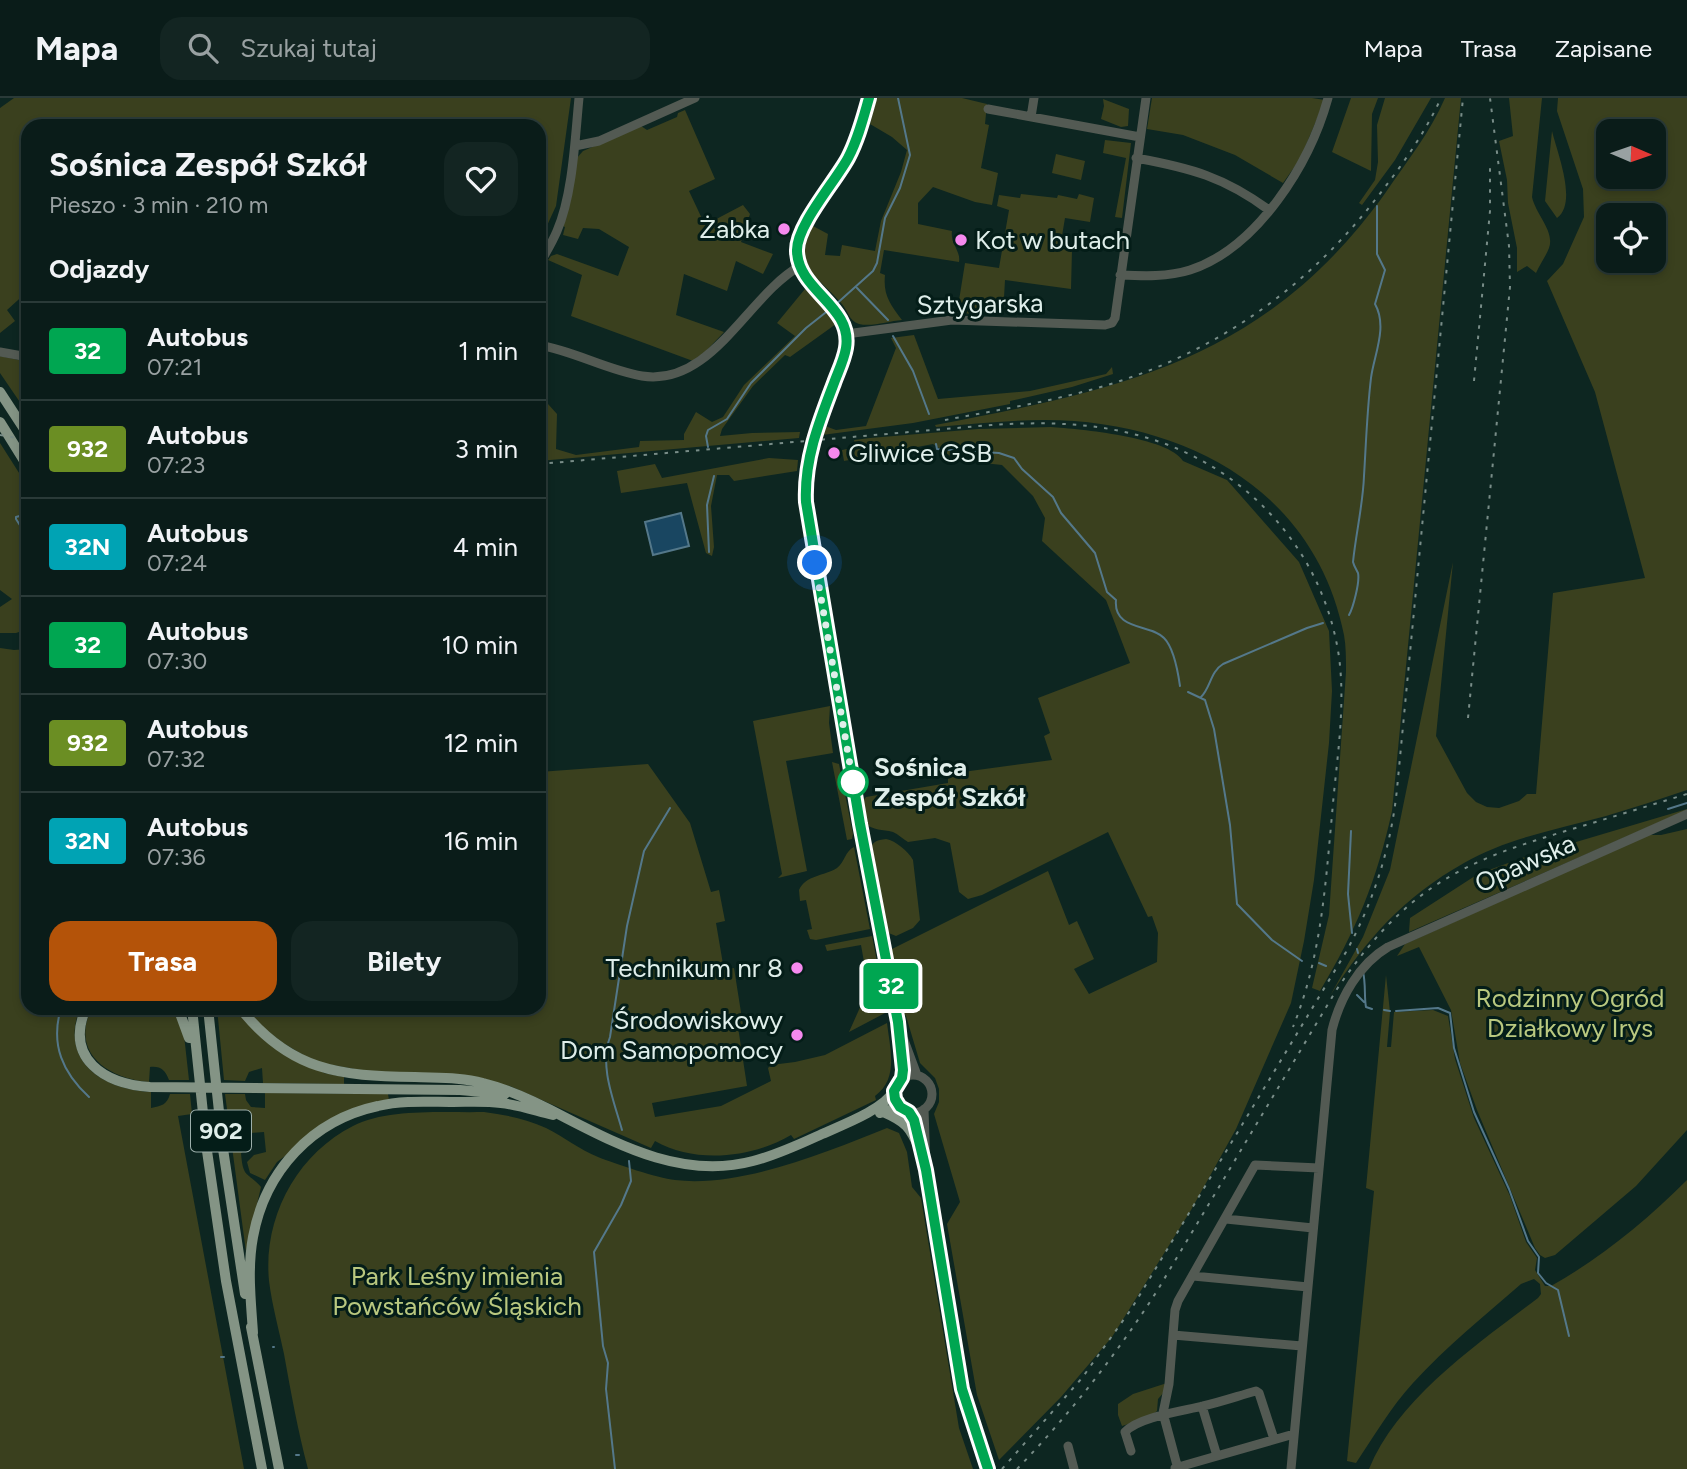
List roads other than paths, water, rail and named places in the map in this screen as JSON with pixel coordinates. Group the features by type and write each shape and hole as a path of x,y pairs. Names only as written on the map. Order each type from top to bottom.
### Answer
{"main road":[{"path":"0,393 21,424"},
{"path":"0,422 21,456"},
{"path":"84,1015 81,1038 85,1054 93,1066 115,1081 150,1087 460,1090 518,1096"},
{"path":"182,1015 187,1026 199,1076"},
{"name":"902","path":"193,1015 206,1151 226,1281 262,1469"},
{"name":"902","path":"209,1015 230,1202 279,1469"},
{"path":"246,1015 260,1031 285,1050 328,1070 366,1076 465,1079 495,1086 660,1159 687,1165 711,1167 766,1157 857,1118 888,1100 894,1091"},
{"path":"253,1333 251,1253 260,1208 274,1177 284,1164 327,1127 342,1118 378,1106 421,1101 500,1103 567,1118"},
{"path":"857,1118 904,1110"},
{"path":"883,1112 904,1122 920,1150"}],"street":[{"path":"546,252 561,219 575,146 579,98"},
{"path":"575,146 599,141 695,98"},
{"path":"869,98 849,157 798,239 800,266 810,283 838,313 846,334 842,360 813,440 807,465 806,502 860,824 898,1022 912,1068 927,1081 932,1092 930,1101 924,1108 926,1170 962,1389 988,1469"},
{"path":"1031,117 1034,98"},
{"path":"1146,98 1120,275 1175,273 1217,258 1237,244 1269,210 1310,147 1328,98"},
{"path":"988,109 1140,137"},
{"path":"1136,158 1188,167 1231,184 1269,210"},
{"path":"546,347 644,376 681,371 696,364 711,352 785,276 800,266"},
{"name":"Sztygarska","path":"846,334 952,320 1105,325 1114,321 1120,275"},
{"path":"0,352 21,356"},
{"name":"Opawska","path":"1319,1168 1334,1020 1349,988 1366,965 1380,952 1687,814"},
{"path":"898,1022 902,1078 894,1091 895,1099 914,1120 926,1170"},
{"path":"902,1078 917,1075"},
{"path":"904,1110 924,1108"},
{"path":"1291,1469 1319,1168 1255,1165 1176,1305 1169,1384 1163,1413 1176,1468 1294,1434"},
{"path":"1226,1219 1313,1228"},
{"path":"1193,1276 1308,1287"},
{"path":"1173,1335 1302,1346"},
{"path":"1131,1451 1125,1432 1128,1429 1163,1413 1202,1406 1256,1391 1267,1413 1274,1439"},
{"path":"1202,1406 1217,1456"},
{"path":"1068,1447 1074,1469"}],"water":[{"path":"681,513 689,546 653,555 645,522"}],"waterway":[{"path":"834,306 873,271 877,263 885,218 900,188 910,155 898,98"},
{"path":"1349,615 1358,582 1358,573 1353,562 1363,487 1371,378 1380,331 1379,313 1375,304 1385,270 1377,254 1377,206"},
{"path":"857,288 888,320"},
{"path":"708,447 708,430 727,419 751,383 806,328 830,309"},
{"path":"893,336 913,371 929,414"},
{"path":"936,444 937,449 999,453 1014,458 1022,469 1053,497 1061,513 1095,553 1107,592 1116,600 1121,617 1158,634 1167,642 1175,660 1180,686"},
{"path":"709,552 707,505 714,476"},
{"path":"21,516 16,517 21,527"},
{"path":"1201,697 1215,671 1223,664 1323,623"},
{"path":"1188,692 1205,700 1214,729 1230,825 1237,904 1272,940 1302,961"},
{"path":"1668,809 1687,803"},
{"path":"622,1130 609,1084 607,1048 627,926 644,851 670,808"},
{"path":"1351,831 1348,894 1352,933"},
{"path":"1357,949 1358,953"},
{"path":"1319,963 1326,966"},
{"path":"1363,972 1366,1007 1372,1009"},
{"path":"1357,995 1364,1002"},
{"path":"1396,1011 1438,1008 1450,1013 1454,1048 1474,1112 1509,1189 1528,1241 1539,1257 1538,1273 1546,1283 1558,1290 1569,1336"},
{"path":"1384,1010 1390,1011"},
{"path":"59,1015 57,1034 61,1057 72,1078 89,1097"},
{"path":"615,1469 606,1389 608,1363 603,1346 594,1252 621,1205 631,1181 629,1161"}],"railway":[{"path":"945,420 1054,399 1132,377 1173,360 1248,319 1316,265 1347,234 1402,163 1441,98"},
{"path":"1002,1469 1082,1378 1132,1308 1346,952 1380,873 1397,789 1463,98"},
{"path":"1468,718 1510,287 1509,246 1490,98"},
{"path":"1474,381 1490,211 1490,168"},
{"path":"546,463 991,425 1062,424 1115,430 1172,446 1208,464 1241,487 1270,514 1295,545 1315,579 1330,617 1341,677 1338,756 1324,896 1310,975 1293,1027"},
{"path":"0,435 21,439"},
{"path":"1017,1469 1074,1405 1141,1315 1337,989 1370,945 1394,919 1436,885 1484,859 1687,794"}],"place":[{"name":"Żabka","path":"784,229"},
{"name":"Kot w butach","path":"961,240"},
{"name":"Gliwice GSB","path":"834,453"},
{"name":"Sośnica Zespół Szkół","path":"853,782"},
{"name":"Technikum nr 8","path":"797,968"},
{"name":"Środowiskowy Dom Samopomocy","path":"797,1035"}],"park label":[{"name":"Rodzinny Ogród Działkowy Irys","path":"1570,1013"},
{"name":"Park Leśny imienia Powstańców Śląskich","path":"457,1291"}]}
